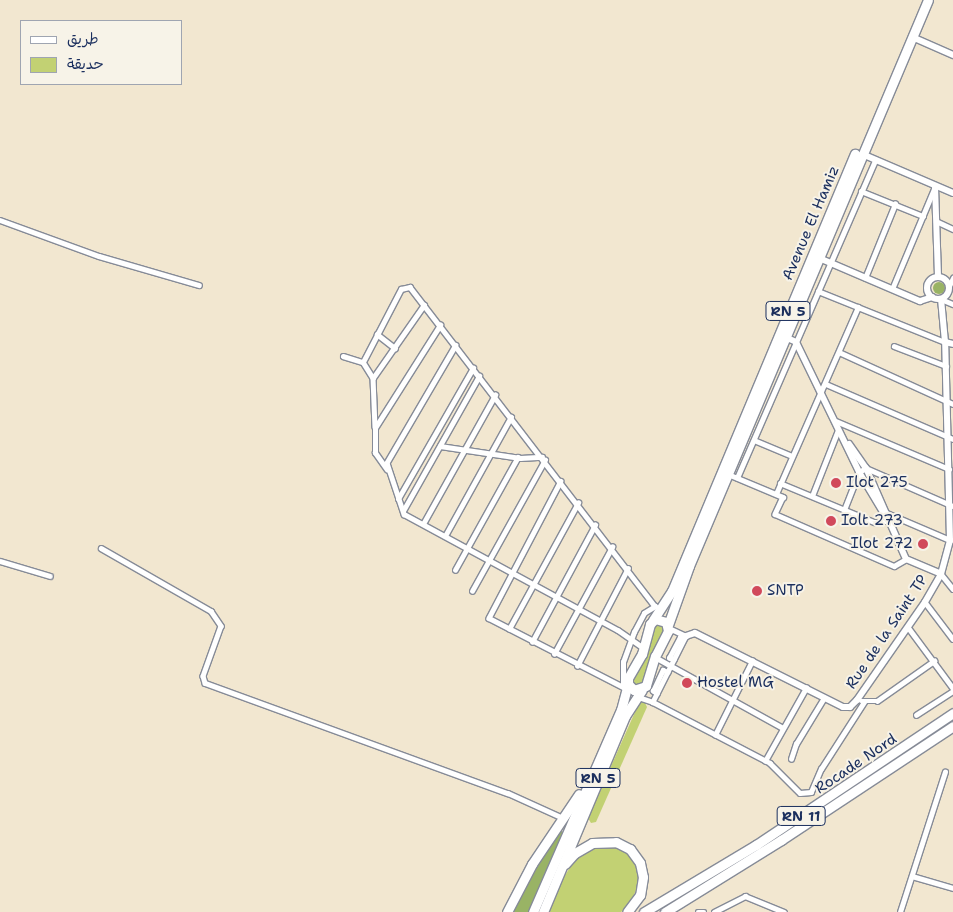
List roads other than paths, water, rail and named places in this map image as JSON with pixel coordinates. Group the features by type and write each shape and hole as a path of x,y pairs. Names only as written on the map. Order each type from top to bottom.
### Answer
{"highway":[{"name":"Avenue El Hamiz","path":"653,620 921,0"},
{"name":"RN 5","path":"668,626 671,610 928,0"},
{"path":"662,619 668,626 655,657 647,685 642,690 634,690 625,685 644,648 653,620 662,619"},
{"name":"RN 5","path":"543,912 630,698 625,685"},
{"name":"RN 5","path":"533,912 593,773 630,698 642,690"},
{"name":"Rocade Nord","path":"644,912 771,836 953,713"},
{"name":"Rocade Nord","path":"665,912 953,726"},
{"path":"507,912 532,864 593,773"},
{"path":"560,870 575,853 592,843 616,842 630,849 640,863 643,877 640,895 627,912"},
{"path":"670,912 677,905"}],"street":[{"path":"912,37 953,55"},
{"path":"862,154 953,193"},
{"path":"738,478 875,160"},
{"path":"892,289 935,186"},
{"path":"935,186 938,276 949,286"},
{"path":"861,191 923,216"},
{"path":"865,278 895,204"},
{"path":"0,220 100,256 199,285"},
{"path":"936,221 953,228"},
{"path":"818,258 920,301 932,297 953,304"},
{"path":"932,297 927,287 931,279 938,276"},
{"path":"941,299 948,294 953,278"},
{"path":"363,362 401,289 410,287 544,458 628,568 660,606 641,617 631,639 624,662 625,685 577,666 489,618 561,481"},
{"path":"818,291 953,344"},
{"name":"Rue de la Saint TP","path":"824,698 842,707 850,707 860,701 925,602 941,574 952,535 952,506 950,402 941,299"},
{"path":"373,378 424,305"},
{"path":"776,494 820,389 826,384 858,308"},
{"path":"375,428 440,325"},
{"path":"377,334 395,348"},
{"path":"785,337 796,342 839,428 887,513 889,522"},
{"path":"456,345 387,463 388,471 403,511 467,549 600,620 644,648"},
{"path":"894,346 948,368"},
{"path":"839,352 950,402"},
{"path":"342,356 363,362 373,378 375,453 388,471"},
{"path":"398,498 474,368"},
{"path":"403,511 479,376"},
{"path":"826,384 951,438"},
{"path":"423,524 494,395"},
{"path":"445,536 511,417"},
{"path":"836,421 950,471"},
{"path":"812,496 839,428"},
{"path":"754,440 792,456"},
{"path":"440,446 518,458 544,458"},
{"path":"455,570 518,458"},
{"path":"472,591 544,458"},
{"path":"863,470 952,506"},
{"path":"844,510 863,470"},
{"path":"863,470 906,559 941,574 953,589"},
{"path":"728,474 782,497 776,514 894,566 906,559"},
{"path":"780,483 874,522 889,522"},
{"path":"509,629 578,503"},
{"path":"887,513 952,535"},
{"path":"532,642 595,525"},
{"path":"554,654 612,547"},
{"path":"101,548 211,611 221,626 203,676 205,683 508,793 564,818"},
{"path":"0,562 50,576"},
{"path":"577,666 628,568"},
{"path":"925,602 953,639"},
{"path":"668,626 685,638"},
{"path":"908,627 953,690 916,715"},
{"path":"653,702 685,638 695,632 824,698 796,744 791,759"},
{"path":"655,657 783,728"},
{"path":"715,735 752,661"},
{"path":"630,698 653,702 765,761 800,793 808,794 860,701 877,701 934,661"},
{"path":"765,761 806,688"},
{"path":"900,912 945,772"},
{"path":"912,876 953,888"},
{"path":"714,912 745,896 782,912"},
{"path":"698,912 704,912"}],"place":[{"name":"Ilot 275","path":"836,483"},
{"name":"Iolt 273","path":"831,521"},
{"name":"Ilot 272","path":"923,544"},
{"name":"SNTP","path":"757,591"},
{"name":"Hostel MG","path":"687,683"}]}
